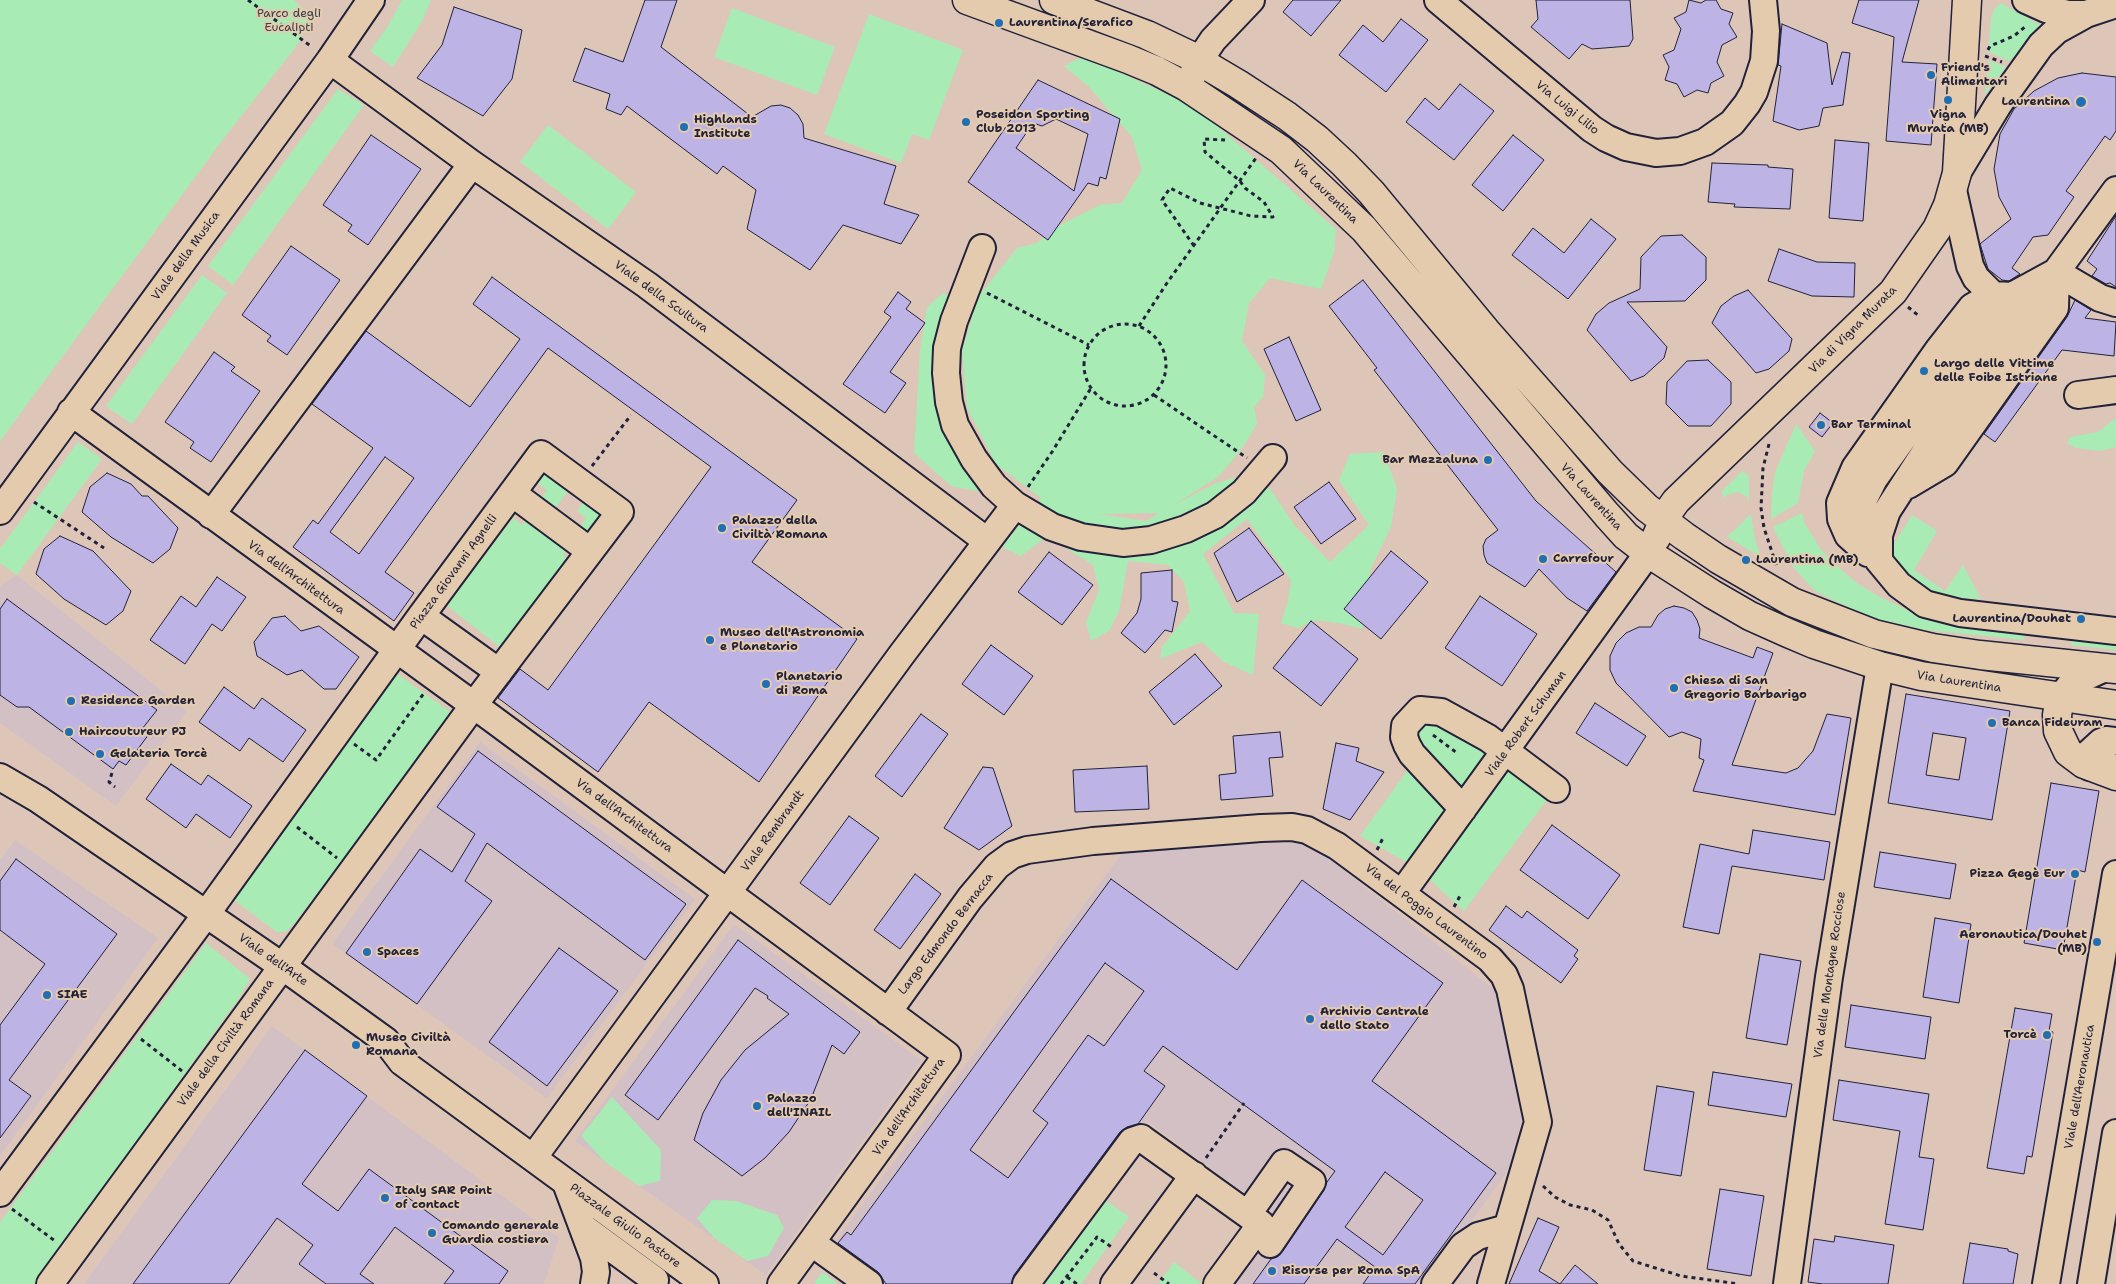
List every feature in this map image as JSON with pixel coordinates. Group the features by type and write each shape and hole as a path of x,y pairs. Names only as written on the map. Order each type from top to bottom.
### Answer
{"main road":[{"name":"Via Laurentina","path":"967,0 1128,59 1187,87 1268,141 1318,183 1364,229 1597,505 1626,536 1648,553 1712,594 1750,616 1814,644 1880,666 1920,676 2116,705"},
{"path":"1054,0 1147,35 1199,61 1292,120 1344,164 1382,205 1486,331 1604,465 1636,498 1663,521 1718,559 1785,598 1819,614 1874,634 1932,648 2110,669"},
{"name":"Via di Vigna Murata","path":"1648,553 1663,521 1676,501 1893,292 1923,252 1937,229 1955,181 1972,4"},
{"path":"2060,698 2057,715 2060,738 2068,752 2078,761 2103,766 2116,776"}],"street":[{"name":"Viale della Musica","path":"0,511 330,60 371,0"},
{"path":"1187,87 1199,61 1213,40 1251,0"},
{"name":"Via Luigi Lilio","path":"1438,0 1592,129 1619,144 1656,153 1680,151 1705,142 1732,123 1748,104 1758,83 1765,56 1766,30 1763,0"},
{"path":"2002,296 1976,278 1970,266 1964,246 1955,181 1998,105 2041,45 2057,30 2086,14 2116,4"},
{"path":"2027,11 2086,14"},
{"name":"Viale della Scultura","path":"330,60 472,164 647,285 987,541"},
{"path":"211,515 472,164"},
{"path":"1879,561 1881,527 1888,511 1942,426 2013,327 2112,199"},
{"path":"982,248 954,321 947,348 946,373 949,402 956,425 974,459 994,486 1015,505 1052,526 1081,537 1112,542 1142,542 1179,532 1215,515 1244,492 1268,464"},
{"path":"2056,272 1972,307 1938,349 1872,441 1847,484 1840,503 1844,528 1861,549 1879,561 1899,584 1924,604 1960,613 2116,631"},
{"path":"2056,272 2104,300 2116,304"},
{"path":"1905,486 1945,463 2056,308 2056,272"},
{"path":"2078,395 2116,390"},
{"name":"Via dell'Architettura","path":"71,412 947,1055 781,1284"},
{"name":"Piazza Giovanni Agnelli","path":"396,651 541,454 620,512 473,706"},
{"path":"512,493 590,551"},
{"name":"Viale Rembrandt","path":"534,1158 1015,505"},
{"name":"Viale Robert Schuman","path":"1402,894 1648,553"},
{"path":"421,616 499,672"},
{"path":"4,1199 123,1024 207,913 396,651"},
{"name":"Via delle Montagne Rocciose","path":"1787,1284 1829,977 1880,666"},
{"path":"2060,698 2072,683 2110,669"},
{"name":"Viale della Civiltà Romana","path":"50,1284 473,706"},
{"path":"1463,809 1412,754 1404,736 1405,726 1420,710 1441,712 1488,738 1556,788"},
{"path":"2103,766 2088,754 2106,740 2116,741"},
{"name":"Viale dell'Arte","path":"3,783 38,799 207,913 386,1041 402,1062 534,1158"},
{"name":"Via del Poggio Laurentino","path":"1093,841 1261,828 1298,827 1330,842 1490,959 1504,975 1510,989 1538,1122 1491,1284"},
{"name":"Largo Edmondo Bernacca","path":"888,1012 970,898 997,866 1012,856 1027,850 1093,841"},
{"name":"Viale dell'Aeronautica","path":"2046,1284 2115,885"},
{"path":"1026,1284 1132,1140 1146,1131 1199,1169 1260,1227"},
{"path":"2091,1284 2116,1133"},
{"name":"Piazzale Giulio Pastore","path":"534,1158 705,1284"},
{"path":"1217,1284 1260,1227 1312,1182 1284,1163 1260,1227"},
{"path":"1114,1284 1199,1169"},
{"name":"Piazzale Giulio Pastore","path":"566,1183 595,1262 594,1284"},
{"name":"Piazzale Giulio Pastore","path":"584,1228 650,1282 684,1269"},
{"path":"1435,1284 1464,1246 1478,1236 1507,1228"},
{"path":"812,1243 869,1284"}],"path":[{"path":"248,0 300,39"},
{"path":"2010,65 1985,56 1990,46 2014,36 2027,11"},
{"path":"1194,246 1162,200 1170,188 1200,203 1251,216 1273,217 1264,202 1204,152 1204,139 1233,140"},
{"path":"1140,326 1268,141"},
{"path":"968,284 1089,345"},
{"path":"1908,307 1919,316"},
{"path":"1128,323 1140,326 1152,333 1161,343 1166,356 1166,370 1162,384 1154,395 1144,402 1133,406 1109,403 1099,397 1091,388 1086,378 1084,367 1085,355 1089,345 1096,335 1116,324 1128,323"},
{"path":"1015,505 1052,452 1091,388"},
{"path":"1154,395 1268,464"},
{"path":"579,482 632,415"},
{"path":"1774,437 1768,444 1764,462 1761,508 1764,528 1778,570"},
{"path":"16,490 104,548"},
{"path":"337,732 376,760 435,678"},
{"path":"1428,730 1456,752"},
{"path":"112,773 109,782 115,787"},
{"path":"279,813 353,871"},
{"path":"123,1024 198,1083"},
{"path":"1199,1169 1244,1103"},
{"path":"1521,1179 1540,1184 1555,1197 1570,1206 1592,1210 1608,1220 1618,1244 1633,1260 1681,1276 1738,1284"},
{"path":"4,1199 73,1254"},
{"path":"1061,1284 1097,1237 1113,1248"},
{"path":"1154,1273 1169,1284"},
{"path":"1067,1277 1077,1284"}],"shaded area":[{"path":"17,575 187,711 116,806 0,723 0,586"},
{"path":"480,742 695,899 547,1098 332,944"},
{"path":"15,840 158,938 0,1156 0,860"},
{"path":"1308,842 1507,1000 1527,1103 1507,1172 1426,1284 1224,1284 1274,1215 1148,1122 1031,1284 884,1284 831,1247 1125,849"},
{"path":"734,924 921,1060 766,1275 575,1141"},
{"path":"272,1026 559,1238 544,1284 84,1284"}],"green space":[{"name":"Parco degli Eucalipti","path":"0,0 294,0 313,18 295,48 227,134 0,441"},
{"path":"402,0 431,0 422,21 393,67 370,51 388,26"},
{"path":"2001,3 2040,25 2010,61 1988,52 1991,18 1995,8"},
{"path":"732,8 835,47 817,95 714,57"},
{"path":"869,14 963,50 929,140 912,134 901,163 824,134"},
{"path":"1083,56 1194,106 1336,229 1334,252 1321,289 1270,278 1249,303 1242,341 1265,375 1263,397 1254,407 1257,424 1241,450 1218,477 1172,506 1216,483 1246,475 1271,490 1295,526 1330,562 1369,525 1339,480 1350,454 1384,452 1397,489 1391,527 1371,568 1362,629 1316,620 1298,628 1281,623 1288,600 1291,580 1247,519 1203,554 1234,613 1259,614 1253,675 1224,662 1202,642 1160,659 1162,647 1190,611 1184,582 1168,565 1128,561 1119,611 1109,631 1091,641 1086,622 1099,590 1093,565 1047,536 1021,556 1002,547 1041,498 996,464 967,408 962,351 978,297 1017,248 1037,243 1060,225 1100,205 1122,203 1142,170 1132,137 1089,87 1064,66","holes":["1159,513 1146,521 1099,514"]},
{"path":"1988,60 2006,67 1985,95"},
{"path":"338,89 364,105 233,285 208,266"},
{"path":"548,125 636,192 608,229 520,162"},
{"path":"202,275 227,293 132,424 106,406"},
{"path":"943,293 964,303 948,353 988,493 951,486 914,453 920,350 927,307"},
{"path":"2116,418 2116,447 2100,451 2076,448 2067,443 2070,437 2098,432"},
{"path":"1796,424 1815,451 1804,471 1798,503 1771,519 1775,472"},
{"path":"78,442 102,459 17,575 0,563 0,549"},
{"path":"547,470 570,488 554,510 540,499 547,490 537,483"},
{"path":"1742,471 1749,476 1749,502 1747,497 1738,492 1727,495 1723,499 1722,491"},
{"path":"586,499 607,515 591,537 579,528 586,518 577,511"},
{"path":"1802,513 1805,524 1821,550 1858,584 1882,598 1914,613 1935,620 2024,630 2024,640 1926,630 1880,620 1862,614 1815,591 1793,567 1773,527"},
{"path":"1751,514 1755,540 1761,557 1727,537"},
{"path":"529,515 570,546 563,555 572,563 505,651 446,605 513,518 522,525"},
{"path":"1912,515 1937,531 1914,570 1945,591 1963,565 1981,599 1959,598 1942,594 1909,581 1893,559 1891,549"},
{"path":"2072,634 2116,640 2116,650 2071,645"},
{"path":"396,673 455,715 292,926 285,932 277,932 234,900"},
{"path":"1429,717 1490,754 1464,790 1457,788 1416,738 1415,726"},
{"path":"1410,767 1443,806 1444,816 1410,864 1360,836"},
{"path":"1511,768 1548,798 1464,911 1428,878"},
{"path":"206,943 250,979 239,998 34,1284 0,1284 0,1222"},
{"path":"612,1097 661,1150 660,1181 639,1186 605,1162 581,1136"},
{"path":"1100,1196 1129,1217 1081,1284 1036,1284"},
{"path":"712,1200 736,1201 777,1215 784,1228 768,1256 747,1261 714,1238 697,1218"},
{"path":"1174,1262 1202,1284 1158,1284"},
{"path":"822,1272 838,1284 814,1284"}],"building":[{"path":"645,0 677,0 661,47 752,117 771,106 781,105 790,108 798,115 803,124 804,138 896,166 884,204 919,215 901,244 843,225 810,270 747,229 756,190 723,166 717,174 627,106 621,115 606,109 610,94 573,81 585,48 623,62"},
{"path":"1293,0 1341,0 1311,36 1283,12"},
{"path":"1536,0 1630,0 1633,39 1629,46 1592,49 1582,44 1569,59 1531,27 1538,19"},
{"path":"1689,0 1701,3 1706,0 1716,0 1721,9 1733,13 1729,24 1737,37 1722,45 1717,62 1724,76 1711,83 1708,93 1697,90 1684,97 1677,84 1665,80 1669,67 1663,55 1674,50 1681,29 1674,18 1686,12"},
{"path":"1859,0 1919,0 1902,62 1937,64 1931,145 1886,141 1894,37 1852,23"},
{"path":"454,7 522,30 512,79 483,116 417,78 442,45"},
{"path":"1401,19 1428,40 1386,92 1339,55 1363,25 1383,42"},
{"path":"1782,24 1827,43 1832,85 1842,52 1850,53 1843,105 1823,108 1819,126 1799,130 1773,121 1781,66 1778,65"},
{"name":"Laurentina","path":"2082,73 2116,77 2116,131 2110,140 2105,136 2066,191 2074,197 2048,235 2033,237 2012,268 2020,274 2009,281 2002,280 1988,269 1980,244 2011,219 1999,197 1994,169 2000,134 2014,109 2034,91 2058,78"},
{"path":"1038,80 1120,119 1106,179 1100,177 1098,186 1088,183 1048,240 968,182","holes":["1056,119 1088,134 1074,191 1016,148 1033,123 1042,126"]},
{"path":"1460,84 1494,111 1454,160 1406,122 1425,98 1439,110"},
{"path":"371,135 421,169 368,245 348,231 352,225 323,205"},
{"path":"1513,135 1544,160 1503,211 1472,185"},
{"path":"1835,140 1869,143 1863,221 1829,218"},
{"path":"1712,163 1768,165 1768,167 1793,169 1790,209 1734,207 1735,204 1708,202"},
{"path":"2116,216 2116,287 2092,276 2097,269 2087,261"},
{"path":"1591,219 1616,239 1568,299 1512,255 1533,228 1564,253"},
{"path":"1682,235 1706,257 1706,280 1685,301 1627,302 1667,347 1664,358 1644,376 1631,381 1587,330 1596,314 1609,303 1640,289 1641,257 1661,236"},
{"path":"291,246 340,280 287,355 267,341 271,336 242,315"},
{"path":"1779,249 1817,262 1855,263 1854,297 1812,296 1768,281"},
{"name":"Palazzo della Civiltà Romana","path":"492,277 797,500 752,562 857,639 759,782 649,702 598,772 498,698 520,669 548,690 711,467 548,348 385,572 414,593 394,621 293,547 313,520 318,524 373,448 312,404 366,331 470,407 520,339 473,304","holes":["385,457 414,478 359,554 330,532"]},
{"path":"1363,280 1536,501 1616,572 1587,611 1567,598 1539,569 1525,587 1487,563 1483,546 1486,539 1498,530 1374,370 1377,368 1329,306"},
{"path":"1748,290 1792,339 1789,351 1769,369 1756,373 1712,323 1721,306 1734,296"},
{"path":"898,292 911,302 906,309 925,323 890,372 906,383 885,413 843,384 891,317 884,312"},
{"path":"2075,300 2091,310 2085,318 2116,322 2114,356 2062,350 1995,442 1984,434 2067,317"},
{"path":"1289,337 1321,410 1296,421 1264,349"},
{"path":"214,352 235,367 231,371 260,391 211,462 190,448 194,442 165,422"},
{"path":"1708,360 1731,382 1731,404 1711,426 1688,426 1666,404 1667,382 1687,361"},
{"name":"Bar Terminal","path":"1820,413 1833,423 1822,437 1809,427"},
{"path":"107,473 131,484 142,496 148,496 178,528 170,549 153,563 111,537 82,512 90,487"},
{"path":"1329,482 1356,519 1321,544 1294,507"},
{"path":"1249,528 1284,574 1237,602 1214,553"},
{"path":"60,536 93,551 131,591 123,611 106,625 64,599 36,574 44,549"},
{"path":"1391,551 1428,582 1381,639 1344,609"},
{"path":"1049,552 1093,585 1062,625 1018,592"},
{"path":"1172,570 1172,601 1178,602 1172,632 1165,630 1145,653 1121,633 1137,613 1141,599 1141,573"},
{"path":"217,577 246,597 222,631 212,624 185,664 150,640 181,596 196,607"},
{"path":"1480,596 1537,634 1502,686 1445,648"},
{"path":"7,599 157,710 142,729 149,734 126,765 119,761 113,769 29,707 17,707 0,695 0,609"},
{"path":"1674,606 1692,612 1700,629 1699,638 1753,658 1757,647 1773,653 1732,765 1786,773 1798,768 1813,751 1827,714 1851,718 1835,815 1693,791 1704,760 1699,758 1701,739 1682,732 1669,737 1616,683 1610,670 1610,656 1616,643 1626,633 1639,627 1651,627 1658,615 1665,609"},
{"path":"285,616 301,631 319,626 359,657 336,689 324,689 302,670 287,675 257,656 254,642 272,618"},
{"path":"1311,621 1358,659 1321,706 1273,668"},
{"path":"991,645 1033,676 1004,715 962,684"},
{"path":"1195,654 1222,686 1174,725 1149,692"},
{"path":"224,687 254,709 262,698 306,730 283,762 249,738 240,751 199,722"},
{"path":"1906,694 2010,711 1992,820 1888,803","holes":["1933,733 1966,738 1959,780 1926,775"]},
{"path":"1595,703 1646,736 1627,766 1576,733"},
{"path":"921,714 948,734 902,797 875,776"},
{"path":"1280,732 1283,757 1269,758 1273,796 1221,800 1219,775 1236,773 1233,736"},
{"path":"1336,743 1359,748 1356,761 1384,772 1350,820 1323,809"},
{"path":"478,751 686,904 645,960 487,843 465,881 492,901 417,1004 346,953 420,849 452,872 475,834 437,807"},
{"path":"171,764 201,785 208,775 252,806 230,838 196,814 186,828 146,799"},
{"path":"1147,766 1149,809 1075,812 1073,770"},
{"path":"983,767 993,768 1012,826 979,850 944,828"},
{"path":"2051,783 2099,791 2085,872 2077,870 2063,950 2024,943"},
{"path":"849,816 879,838 830,905 800,883"},
{"path":"1552,825 1620,875 1588,919 1520,870"},
{"path":"1753,830 1830,842 1824,880 1732,866 1719,934 1683,927 1700,844 1749,854"},
{"path":"1880,852 1956,864 1950,899 1874,887"},
{"name":"SIAE","path":"16,859 117,934 9,1080 31,1096 0,1138 0,1025 45,964 0,930 0,881"},
{"path":"915,874 941,894 900,949 874,930"},
{"path":"1111,879 1237,970 1302,880 1443,983 1372,1081 1496,1173 1415,1284 1363,1284 1375,1267 1337,1239 1304,1284 1253,1284 1271,1259 1277,1257 1282,1252 1335,1171 1163,1046 1144,1071 1165,1086 1138,1124 1127,1127 1120,1132 1014,1275 1011,1284 886,1284 878,1272 838,1243 847,1232 851,1235","holes":["1105,963 1144,991 1104,1046 1088,1035 1033,1111 1048,1123 1008,1178 970,1150","1385,1172 1423,1200 1383,1255 1345,1227"]},
{"path":"1506,906 1522,918 1527,911 1578,950 1574,956 1578,959 1561,983 1489,930"},
{"path":"1935,918 1971,924 1959,1003 1923,997"},
{"path":"738,940 860,1032 844,1054 832,1045 811,1099 789,1132 765,1158 742,1176 694,1140 703,1113 721,1080 745,1050 789,1014 767,998 768,996 755,988 658,1120 625,1095"},
{"path":"559,948 618,991 547,1086 489,1042"},
{"path":"1760,954 1801,961 1787,1045 1746,1038"},
{"path":"1851,1005 1931,1017 1925,1059 1845,1047"},
{"path":"2015,1008 2052,1014 2049,1031 2053,1032 2032,1157 2027,1156 2024,1174 1987,1168"},
{"path":"305,1050 367,1096 302,1184 338,1211 369,1169 508,1271 499,1284 444,1284 454,1271 395,1227 360,1274 374,1284 326,1284 299,1264 313,1245 277,1218 229,1284 133,1284"},
{"path":"1713,1072 1792,1084 1786,1117 1708,1105"},
{"path":"1839,1080 1929,1094 1919,1157 1934,1159 1923,1230 1885,1224 1900,1131 1833,1120"},
{"path":"1657,1086 1694,1092 1681,1176 1644,1170"},
{"path":"1720,1189 1764,1196 1751,1276 1707,1269"},
{"path":"1538,1218 1559,1227 1539,1271 1560,1284 1509,1284"},
{"path":"1835,1236 1894,1245 1888,1284 1823,1284 1808,1282 1814,1239 1834,1242"},
{"path":"1970,1243 2008,1249 2008,1251 2018,1254 2013,1284 1963,1284"},
{"path":"1575,1265 1598,1284 1560,1284"}],"place":[{"name":"Laurentina/Serafico","path":"999,23"},
{"name":"Friend's Alimentari","path":"1931,75"},
{"name":"Vigna Murata (MB)","path":"1948,100"},
{"name":"Laurentina","path":"2081,102"},
{"name":"Poseidon Sporting Club 2013","path":"966,122"},
{"name":"Highlands Institute","path":"684,127"},
{"name":"Largo delle Vittime delle Foibe Istriane","path":"1924,371"},
{"name":"Bar Terminal","path":"1821,425"},
{"name":"Bar Mezzaluna","path":"1488,460"},
{"name":"Palazzo della Civiltà Romana","path":"722,528"},
{"name":"Carrefour","path":"1543,559"},
{"name":"Laurentina (MB)","path":"1746,560"},
{"name":"Laurentina/Douhet","path":"2081,619"},
{"name":"Museo dell'Astronomia e Planetario","path":"710,640"},
{"name":"Planetario di Roma","path":"766,684"},
{"name":"Chiesa di San Gregorio Barbarigo","path":"1674,688"},
{"name":"Residence Garden","path":"71,701"},
{"name":"Banca Fideuram","path":"1992,723"},
{"name":"Haircoutureur PJ","path":"69,732"},
{"name":"Gelateria Torcè","path":"100,754"},
{"name":"Pizza Gegè Eur","path":"2075,874"},
{"name":"Aeronautica/Douhet (MB)","path":"2097,942"},
{"name":"Spaces","path":"367,952"},
{"name":"SIAE","path":"47,995"},
{"name":"Archivio Centrale dello Stato","path":"1310,1019"},
{"name":"Torcè","path":"2047,1035"},
{"name":"Museo Civiltà Romana","path":"356,1045"},
{"name":"Palazzo dell'INAIL","path":"757,1106"},
{"name":"Italy SAR Point of contact","path":"385,1198"},
{"name":"Comando generale Guardia costiera","path":"432,1233"},
{"name":"Risorse per Roma SpA","path":"1272,1271"}]}
